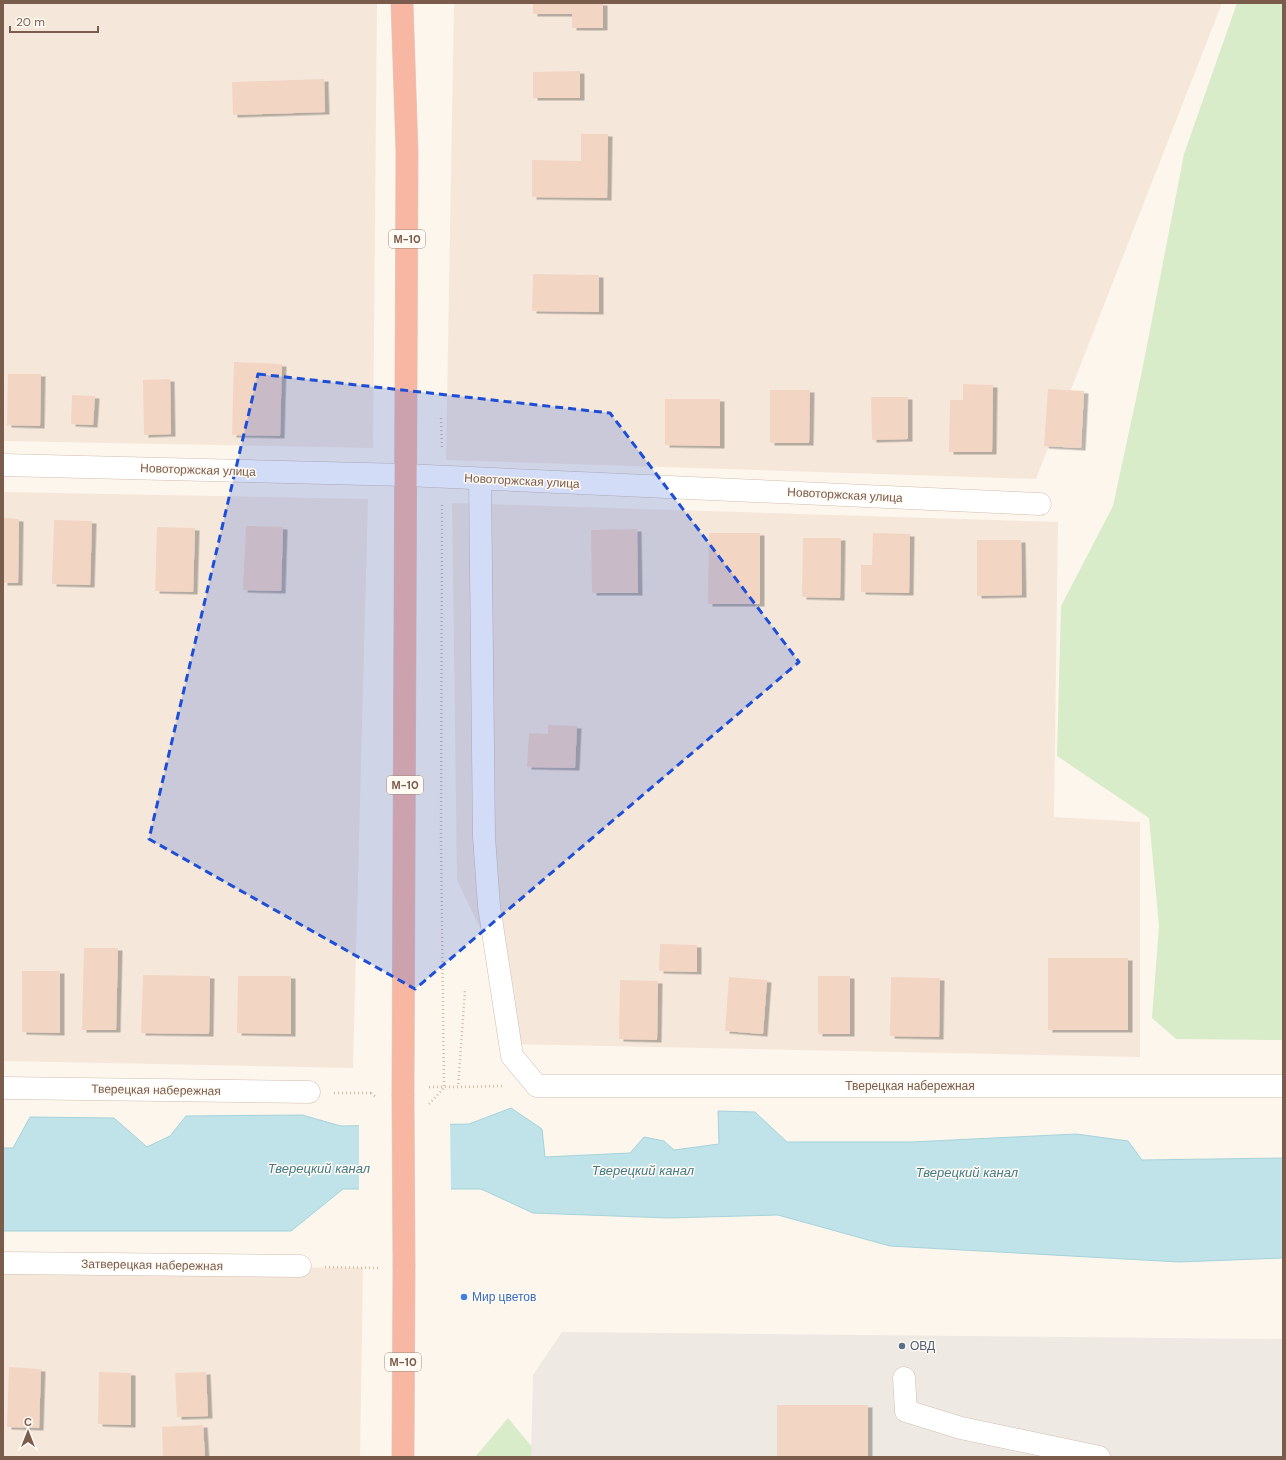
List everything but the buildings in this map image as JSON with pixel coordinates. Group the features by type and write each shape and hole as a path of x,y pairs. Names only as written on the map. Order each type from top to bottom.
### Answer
{"highway":[{"name":"М-10","path":"402,3 407,152 403,1094 395,1268 403,1457"}],"street":[{"name":"Новоторжская улица","path":"3,465 406,476 1040,504"},
{"path":"480,479 484,837 489,906 512,1056 537,1086"},
{"name":"Тверецкая набережная","path":"537,1086 1283,1086"},
{"name":"Тверецкая набережная","path":"3,1088 309,1092"},
{"name":"Затверецкая набережная","path":"3,1263 300,1266"},
{"path":"904,1378 906,1412 961,1428 1099,1457"}],"path":[{"path":"442,527 441,841 444,1088"},
{"path":"458,1087 465,991"},
{"path":"458,1087 444,1088 427,1088 458,1087 537,1086"},
{"path":"309,1092 371,1093"},
{"path":"300,1266 395,1268"}],"highlighted area":[{"path":"258,374 610,413 799,662 415,989 149,839"}],"shaded area":[{"path":"3,3 377,3 373,448 3,441"},
{"path":"454,3 1222,3 1036,479 446,460"},
{"path":"3,492 368,499 353,1068 3,1061"},
{"path":"452,503 1058,522 1054,817 1140,822 1140,1057 504,1044 491,951 457,880"},
{"path":"3,1264 363,1268 360,1457 3,1457"},
{"path":"562,1332 1283,1339 1283,1457 531,1457 533,1375"}],"green space":[{"path":"1237,3 1283,3 1283,1040 1176,1039 1152,1018 1159,926 1149,818 1057,756 1061,606 1113,506 1142,371 1184,154"},
{"path":"508,1418 532,1447 531,1457 475,1457"}],"water":[{"name":"Тверецкий канал","path":"511,1108 542,1129 545,1157 630,1153 644,1137 664,1141 674,1150 719,1144 718,1111 755,1112 787,1142 911,1142 1076,1134 1128,1141 1142,1160 1283,1158 1283,1258 1179,1262 890,1246 778,1215 668,1218 533,1213 481,1189 343,1189 291,1231 3,1231 3,1148 13,1148 30,1117 114,1118 147,1147 170,1136 186,1116 302,1115 341,1126 469,1124"}],"pier":[{"path":"450,1123 451,1191 359,1191 359,1124"}],"place":[{"name":"Мир цветов","path":"464,1297"},
{"name":"ОВД","path":"902,1346"}]}
